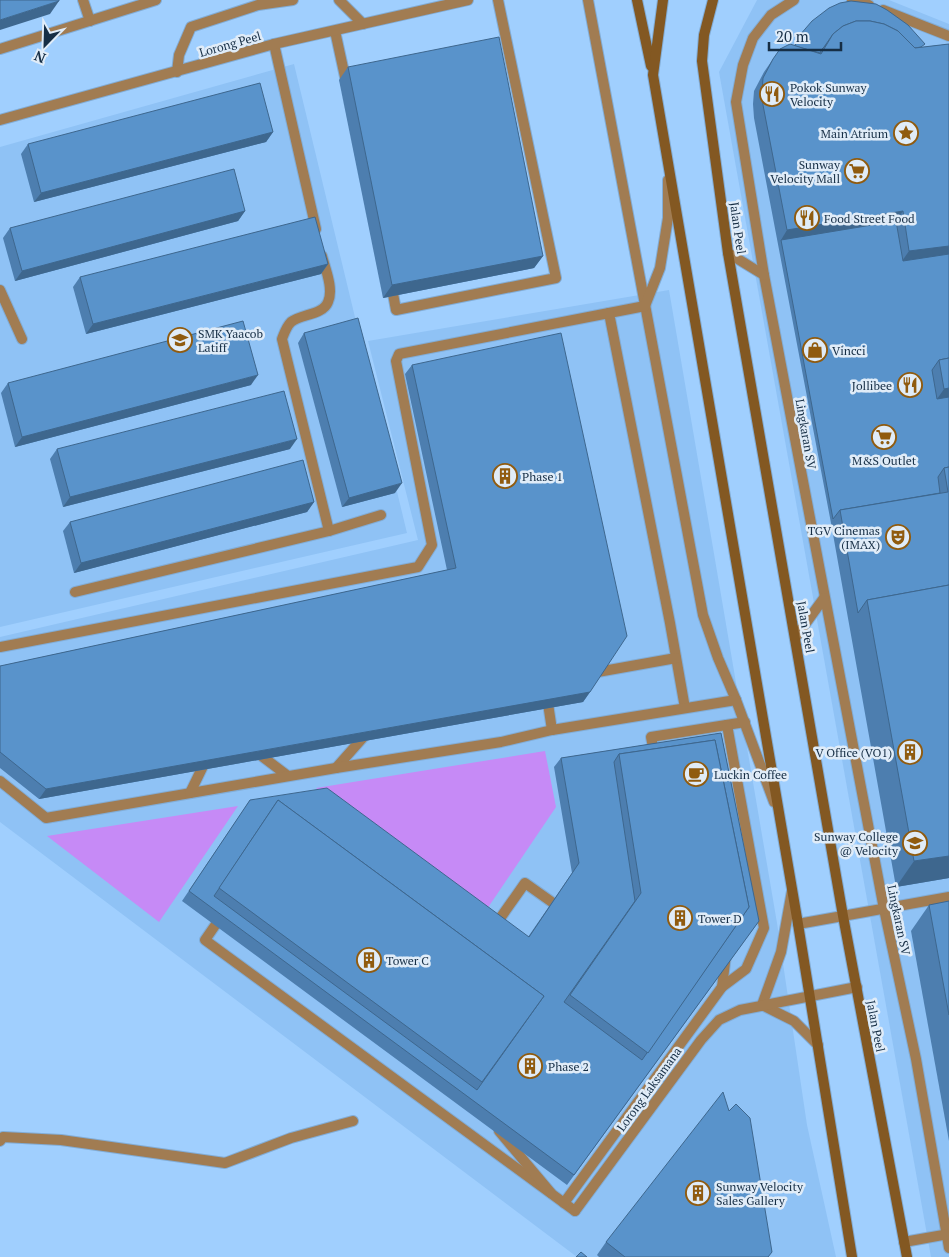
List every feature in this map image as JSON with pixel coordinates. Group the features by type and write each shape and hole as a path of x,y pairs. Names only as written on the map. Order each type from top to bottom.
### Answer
{"street":[{"path":"83,0 90,21"},
{"path":"0,49 156,0"},
{"path":"177,72 179,55 191,28 258,5 293,0"},
{"path":"339,0 363,24"},
{"name":"Lorong Peel","path":"0,120 274,44 363,24 431,4 468,0"},
{"path":"388,271 396,310 556,278 498,0"},
{"path":"588,0 703,615 780,818"},
{"path":"637,0 653,75 792,888 852,1257"},
{"path":"653,75 663,0"},
{"name":"Jalan Peel","path":"713,0 704,35 702,61 728,253 843,916 907,1257"},
{"name":"Lingkaran SV","path":"794,0 771,15 753,38 743,65 736,102 764,275 824,598 884,909 916,1058 949,1248"},
{"path":"852,0 949,36"},
{"path":"335,31 350,98"},
{"path":"274,44 330,288 328,302 323,308 292,322 286,329 282,340 329,530"},
{"path":"645,306 660,268 668,218 667,160"},
{"path":"728,253 764,275"},
{"path":"0,290 22,339"},
{"path":"0,647 418,567 432,545 396,361 399,354 645,306"},
{"path":"609,313 685,708"},
{"path":"75,592 329,530 381,515"},
{"path":"795,638 824,598"},
{"path":"582,675 676,658"},
{"path":"546,691 552,730"},
{"path":"0,780 46,818 288,776 501,742 552,730 736,700"},
{"path":"654,752 651,738 745,722"},
{"path":"227,909 204,940 564,1203 722,987 746,969 764,928 757,911 727,725"},
{"path":"336,768 371,728"},
{"path":"249,747 288,776"},
{"path":"190,793 208,756 216,754"},
{"path":"488,937 525,883 572,916"},
{"path":"792,888 781,952 762,1005 794,1021 818,1045"},
{"path":"798,924 949,898"},
{"path":"722,987 726,955 732,947"},
{"name":"Lorong Laksamana","path":"564,1203 575,1211 701,1040 719,1020 740,1010 856,988"},
{"path":"491,1120 551,1194"},
{"path":"0,1141 3,1137 61,1140 225,1163 291,1138 354,1121"},
{"path":"904,1242 948,1234"}],"shaded area":[{"path":"757,0 889,0 949,24 949,1257 931,1257 719,72"},
{"name":"SMK Yaacob Latiff","path":"294,64 407,533 0,627 0,147"},
{"path":"669,290 777,923 807,1125 836,1257 577,1257 0,822 0,637 418,540 368,341"},
{"path":"545,751 556,807 485,912 316,788"},
{"path":"238,806 159,922 47,836"}],"building":[{"path":"0,0 59,0 59,1 0,20"},
{"path":"851,1 876,4 887,10 908,25 925,44 915,48 898,31 884,24 856,21 843,26 833,34 820,53 795,46 799,36 812,21 829,8"},
{"name":"Sunway Velocity Mall","path":"856,21 884,24 898,31 915,48 949,44 949,246 909,251 903,211 787,230 763,105 763,78 780,49 790,44 821,54 833,34 843,26"},
{"path":"499,37 543,256 392,285 348,67"},
{"path":"260,83 273,132 41,193 28,144"},
{"path":"234,169 245,211 22,271 10,228"},
{"path":"315,217 328,264 93,324 80,277"},
{"path":"896,221 903,261 949,254 949,358 939,360 932,370 937,399 949,397 949,467 944,468 938,477 940,493 840,510 833,519 781,240"},
{"path":"358,318 402,483 349,498 304,333"},
{"path":"243,321 258,375 22,437 8,383"},
{"name":"Phase 1","path":"561,333 627,636 590,692 46,789 0,752 0,666 456,568 412,365"},
{"path":"949,358 949,388 944,389 939,360"},
{"path":"284,391 297,439 70,497 57,449"},
{"path":"303,460 314,502 81,563 70,522"},
{"path":"949,467 949,585 867,600 858,613 840,510 948,492 944,468"},
{"name":"V Office (VO1)","path":"949,585 949,856 914,861 867,600"},
{"path":"721,733 759,921 574,1175 189,891 250,800 327,788 529,937 579,863 561,758","holes":["715,740 749,907 642,1060 564,1002 635,901 614,762 619,754","278,800 544,996 477,1090 214,896"]},
{"name":"Tower D","path":"715,740 749,907 648,1053 570,995 641,893 619,754"},
{"name":"Tower C","path":"278,800 544,996 482,1082 219,888"},
{"path":"949,901 949,1015 929,905"},
{"name":"Sunway Velocity Sales Gallery","path":"723,1092 729,1111 736,1104 750,1118 772,1252 768,1257 625,1257 606,1242"},
{"path":"581,1252 587,1257 576,1257"}],"place":[{"name":"Pokok Sunway Velocity","path":"772,94"},
{"name":"Main Atrium","path":"906,133"},
{"name":"Sunway Velocity Mall","path":"857,171"},
{"name":"Food Street Food","path":"807,218"},
{"name":"SMK Yaacob Latiff","path":"180,340"},
{"name":"Vincci","path":"815,350"},
{"name":"Jollibee","path":"910,385"},
{"name":"M&S Outlet","path":"884,437"},
{"name":"Phase 1","path":"505,476"},
{"name":"TGV Cinemas (IMAX)","path":"898,537"},
{"name":"V Office (VO1)","path":"910,752"},
{"name":"Luckin Coffee","path":"696,774"},
{"name":"Sunway College @ Velocity","path":"915,843"},
{"name":"Tower D","path":"680,918"},
{"name":"Tower C","path":"369,960"},
{"name":"Phase 2","path":"530,1066"},
{"name":"Sunway Velocity Sales Gallery","path":"698,1193"}]}
